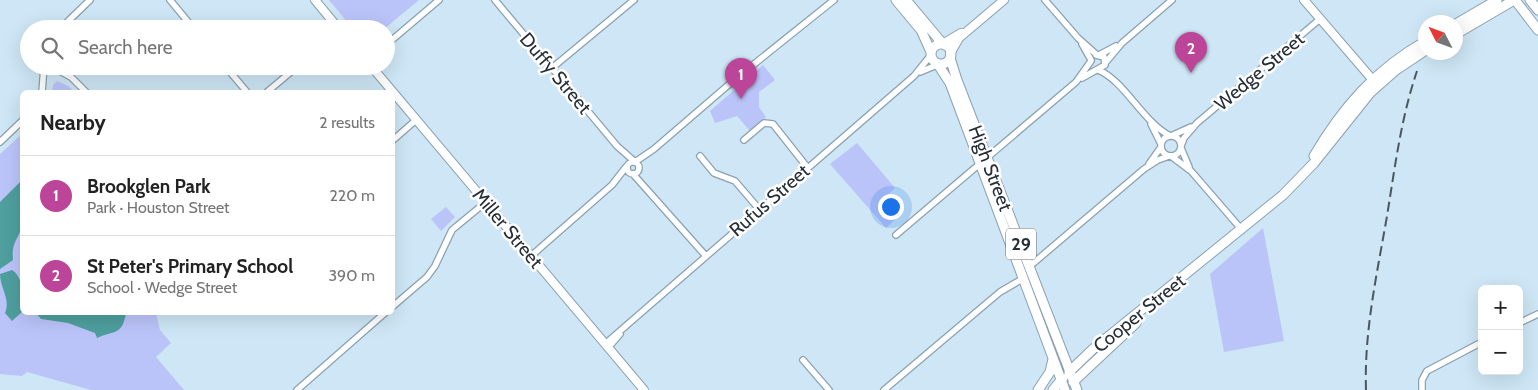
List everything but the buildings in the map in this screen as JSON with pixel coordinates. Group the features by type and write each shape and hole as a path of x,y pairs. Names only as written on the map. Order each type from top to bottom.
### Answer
{"main road":[{"name":"29","path":"896,0 921,30 938,65"},
{"name":"29","path":"906,0 948,48 950,56"},
{"path":"1463,20 1497,0"},
{"path":"1463,30 1514,0 1538,30"},
{"path":"1530,0 1538,10"},
{"path":"931,54 936,45 943,43"},
{"name":"Cooper Street","path":"1066,390 1075,386 1230,241 1297,182 1321,154 1374,82 1395,60 1418,47"},
{"name":"Cooper Street","path":"1374,82 1418,55"},
{"path":"938,65 945,64 950,56"},
{"name":"High Street","path":"950,56 1022,274 1053,360 1066,390"},
{"name":"High Street","path":"938,65 950,83 1030,266 1075,386"},
{"name":"Cooper Street","path":"1053,390 1093,350 1230,241"},
{"path":"1022,274 1030,266"},
{"path":"1038,390 1050,372 1053,360"}],"street":[{"path":"69,20 90,0"},
{"path":"170,0 187,20"},
{"path":"315,0 332,20"},
{"path":"395,38 440,0"},
{"name":"Duffy Street","path":"495,0 617,146 634,161 636,172"},
{"path":"552,68 634,0"},
{"path":"531,256 612,185 630,162 654,149 733,81 834,0"},
{"path":"950,56 959,38 1004,0"},
{"path":"896,235 1076,82 1103,69 1106,62 1122,43 1172,0"},
{"path":"1304,0 1374,82"},
{"path":"1047,1 1078,38 1091,60 1093,68 1118,85 1148,120 1170,136 1179,140 1191,171"},
{"name":"Wedge Street","path":"1181,147 1183,139 1198,123 1320,19"},
{"path":"943,43 970,29"},
{"path":"1078,38 1106,62 1118,85"},
{"path":"1076,82 1091,60 1122,43"},
{"name":"Rufus Street","path":"607,346 626,326 705,255 914,76 931,54"},
{"name":"Rufus Street","path":"914,76 938,65"},
{"path":"42,90 43,75"},
{"path":"67,75 84,90"},
{"path":"233,75 245,90"},
{"path":"269,90 287,75"},
{"name":"Miller Street","path":"378,75 391,90"},
{"name":"Miller Street","path":"395,95 644,390"},
{"path":"395,138 416,120"},
{"path":"1148,120 1163,153 1191,171 1242,230"},
{"path":"0,142 20,123"},
{"path":"744,140 764,123 773,124 807,167"},
{"name":"Wedge Street","path":"1170,136 1198,123"},
{"path":"1144,169 1164,139 1170,136"},
{"name":"Duffy Street","path":"617,146 626,167 636,172"},
{"path":"1030,266 1144,169 1158,160 1177,154 1181,147"},
{"path":"612,185 636,172 654,149"},
{"path":"700,156 714,173 735,181 758,209"},
{"path":"636,172 705,255"},
{"path":"395,304 427,277 436,266 452,230 486,202"},
{"path":"884,390 1022,274"},
{"path":"1523,321 1538,314"},
{"path":"297,390 383,315"},
{"path":"1422,390 1422,380 1427,371 1478,344"},
{"path":"803,360 829,390"}],"shaded area":[{"path":"329,0 419,0 395,20 346,20"},
{"path":"763,65 775,80 759,92 759,107 766,117 750,131 737,116 715,123 710,111"},
{"path":"57,81 73,90 52,90 53,85"},
{"path":"20,136 20,315 156,315 160,330 171,343 156,357 184,390 91,390 27,372 22,376 0,374 0,154"},
{"path":"857,143 895,188 883,199 898,217 886,228 830,164"},
{"path":"20,182 20,231 13,248 13,260 0,269 0,202"},
{"path":"446,207 455,217 441,231 431,219"},
{"path":"1263,228 1284,341 1224,352 1210,274"},
{"path":"12,270 20,280 20,314 12,321 5,313 7,303 0,274"},
{"path":"38,315 125,315 120,329 97,338 95,333 68,323 41,319"}],"railway":[{"path":"1366,390 1367,346 1375,281 1403,125 1417,71"}],"place":[{"name":"St Peter's Primary School","path":"1191,73"},
{"name":"Brookglen Park","path":"741,99"}]}
